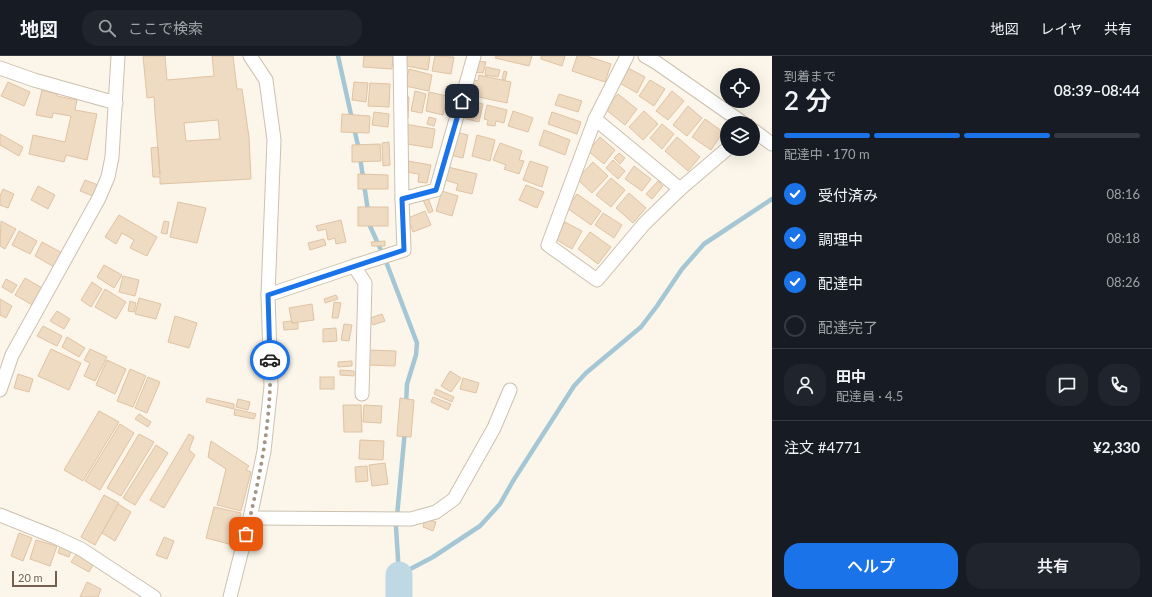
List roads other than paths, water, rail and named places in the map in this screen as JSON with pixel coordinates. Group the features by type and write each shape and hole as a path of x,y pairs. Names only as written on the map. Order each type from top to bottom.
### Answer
{"street":[{"path":"0,390 12,356 99,198 108,177 112,157 118,56"},
{"path":"230,597 250,518 264,451 271,386 268,295 274,140 266,80 250,56"},
{"path":"268,295 404,250 400,56"},
{"path":"402,199 436,190 474,56"},
{"path":"627,56 595,119 548,245 597,280 644,224 680,189 720,155"},
{"path":"644,56 657,63 733,116"},
{"path":"0,68 34,80 116,103"},
{"path":"595,119 680,189"},
{"path":"760,135 772,144"},
{"path":"354,266 365,284 362,394"},
{"path":"250,518 411,519 436,512 454,499 494,428 510,390"},
{"path":"0,515 81,549 154,597"}],"waterway":[{"path":"338,56 352,119"},
{"path":"354,128 359,150"},
{"path":"360,157 368,211"},
{"path":"405,430 396,527 399,575 433,557 480,526 500,504 513,481 574,386 586,373 641,327 682,269 704,244 772,199"},
{"path":"369,221 417,343 416,355 407,384 406,405"},
{"path":"399,575 399,597"}]}
